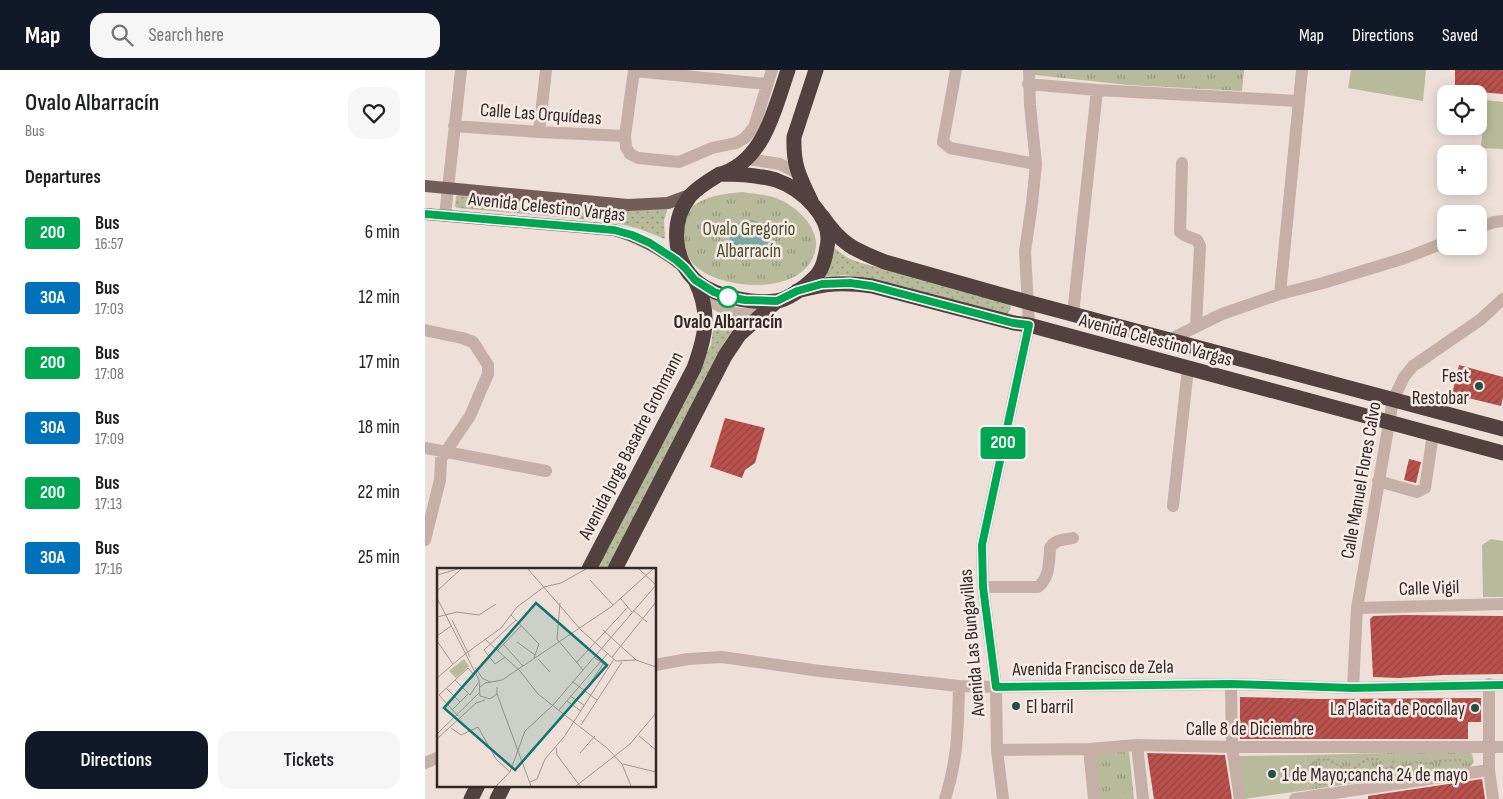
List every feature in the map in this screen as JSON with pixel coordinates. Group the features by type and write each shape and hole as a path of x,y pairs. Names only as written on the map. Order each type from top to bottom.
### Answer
{"highway":[{"path":"777,301 745,300 714,292 690,274 677,249 675,232 682,209 690,196 707,181 737,168 748,159 767,129 788,70"},
{"path":"616,568 725,356 739,335 777,301 797,291 817,275 823,266 828,243 827,233 818,210 797,173 793,148 794,137 817,70"},
{"path":"720,174 746,174 778,181 793,189 818,210"},
{"name":"Avenida Celestino Vargas","path":"818,210 833,232 847,245 885,262 1503,430"},
{"name":"Avenida Jorge Basadre Grohmann","path":"590,568 694,368 705,332 706,315 701,294 690,274"},
{"name":"Avenida Celestino Vargas","path":"797,291 822,284 850,283 865,285 1013,323 1029,325 1503,453"},
{"path":"1138,355 1142,333"},
{"path":"471,799 478,786"},
{"path":"497,799 504,786"}],"main road":[{"name":"Avenida Celestino Vargas","path":"425,186 628,205 668,203 690,196"},
{"name":"Avenida Celestino Vargas","path":"425,214 614,230 632,235 666,252 690,274"}],"street":[{"path":"445,216 461,70"},
{"path":"539,132 546,70"},
{"path":"767,84 634,70 625,136 626,147 630,154 638,158 679,162 712,148 736,143 745,138 754,127 772,70"},
{"path":"955,70 943,142 945,146 1036,164"},
{"name":"Avenida Las Bungavillas","path":"1003,799 997,750 996,687 983,587 982,545 1029,325 1025,252 1033,204 1036,164 1028,84 1029,70"},
{"path":"1280,294 1298,100 1303,70"},
{"path":"1028,84 1097,90 1298,100"},
{"path":"1073,314 1097,90"},
{"name":"Calle Las Orquídeas","path":"454,126 625,136"},
{"path":"748,159 780,164 797,173"},
{"path":"1182,163 1180,232 1197,240 1200,246 1196,326"},
{"path":"1487,225 1503,221"},
{"path":"1169,340 1222,314 1280,294 1405,258 1437,246"},
{"path":"701,294 732,313 747,315 764,312"},
{"name":"Calle Manuel Flores Calvo","path":"1353,688 1357,608 1393,400 1404,377 1413,366 1479,320 1503,299"},
{"path":"425,330 473,342 488,365 488,374 470,416 441,459 440,480 425,540"},
{"path":"1173,506 1188,368"},
{"path":"1378,482 1417,492 1423,490 1425,488 1433,434"},
{"path":"425,448 546,471"},
{"path":"983,587 1038,587 1045,582 1047,577 1050,548 1058,541 1073,538"},
{"name":"Calle Vigil","path":"1357,608 1503,604"},
{"name":"Avenida Francisco de Zela","path":"656,665 688,658 722,657 820,671 959,686 996,687 1231,684 1353,688 1503,685"},
{"path":"1231,684 1232,747 1240,799"},
{"path":"1489,684 1489,770 1493,799"},
{"path":"945,799 952,779 957,748 959,686"},
{"path":"1137,745 1143,799"},
{"name":"Calle 8 de Diciembre","path":"997,750 1089,749 1137,745 1503,747"},
{"path":"1089,749 1094,799"},
{"path":"425,763 437,758"},
{"path":"1295,799 1489,770"}],"path":[{"path":"1391,768 1395,755"},
{"path":"1367,759 1379,760 1381,769 1382,773 1379,776 1317,785 1311,777 1311,766 1317,760 1331,760 1345,770 1353,769 1367,759"},
{"path":"1381,769 1408,766 1415,762 1429,764 1437,760 1465,760"},
{"path":"1391,768 1395,773"}],"green space":[{"path":"1035,70 1244,70 1242,91 1128,85 1035,75"},
{"path":"1351,70 1426,70 1423,101 1348,88"},
{"path":"1487,100 1503,102 1503,149 1487,148 1487,145 1481,145 1482,135 1487,135"},
{"name":"Ovalo Gregorio Albarracín","path":"743,192 781,200 798,211 811,226 816,243 815,252 808,266 796,276 781,282 745,285 728,282 712,276 699,269 690,260 682,229 684,217 689,209 705,199"},
{"path":"456,196 668,207 664,221 665,239 640,229 612,222 458,208 455,207"},
{"path":"833,247 848,258 861,263 1006,300 1011,306 1010,310 1005,315 861,278 844,275 825,277"},
{"path":"715,316 743,322 724,347 683,421 608,568 596,568 711,345"},
{"path":"1491,539 1503,541 1503,597 1483,597 1482,545"},
{"path":"1129,751 1134,799 1090,799 1085,752"},
{"path":"1467,751 1472,754 1474,762 1470,767 1308,790 1305,755"},
{"path":"1305,755 1308,790 1244,799 1238,756"}],"water":[{"path":"749,220 763,225 768,239 763,253 749,258 735,253 730,239 735,225"}],"building":[{"path":"1455,70 1503,70 1503,94 1487,93 1487,85 1455,85"},
{"name":"Fest Restobar","path":"1459,365 1503,377 1501,406 1452,394"},
{"path":"725,418 765,428 755,463 745,470 742,478 710,467"},
{"path":"1409,459 1421,462 1416,483 1404,480"},
{"path":"1373,616 1503,616 1503,674 1399,678 1373,677 1370,619"},
{"path":"1240,697 1321,699 1481,698 1481,722 1468,722 1468,739 1240,739"},
{"path":"1147,753 1225,755 1232,799 1154,799"},
{"path":"1482,779 1485,799 1368,799 1368,796"}],"bus line":[{"name":"200","path":"425,214 614,230 632,235 666,252 685,268 695,280 714,292 728,297 745,300 777,301 797,291 822,284 850,283 872,286 1013,323 1029,325 982,545 983,587 996,687 1231,684 1353,688 1503,685"}],"place":[{"name":"Ovalo Albarracín","path":"728,297"},
{"name":"Fest Restobar","path":"1479,386"},
{"name":"El barril","path":"1016,706"},
{"name":"La Placita de Pocollay","path":"1475,708"},
{"name":"1 de Mayo;cancha 24 de mayo","path":"1272,774"}]}
